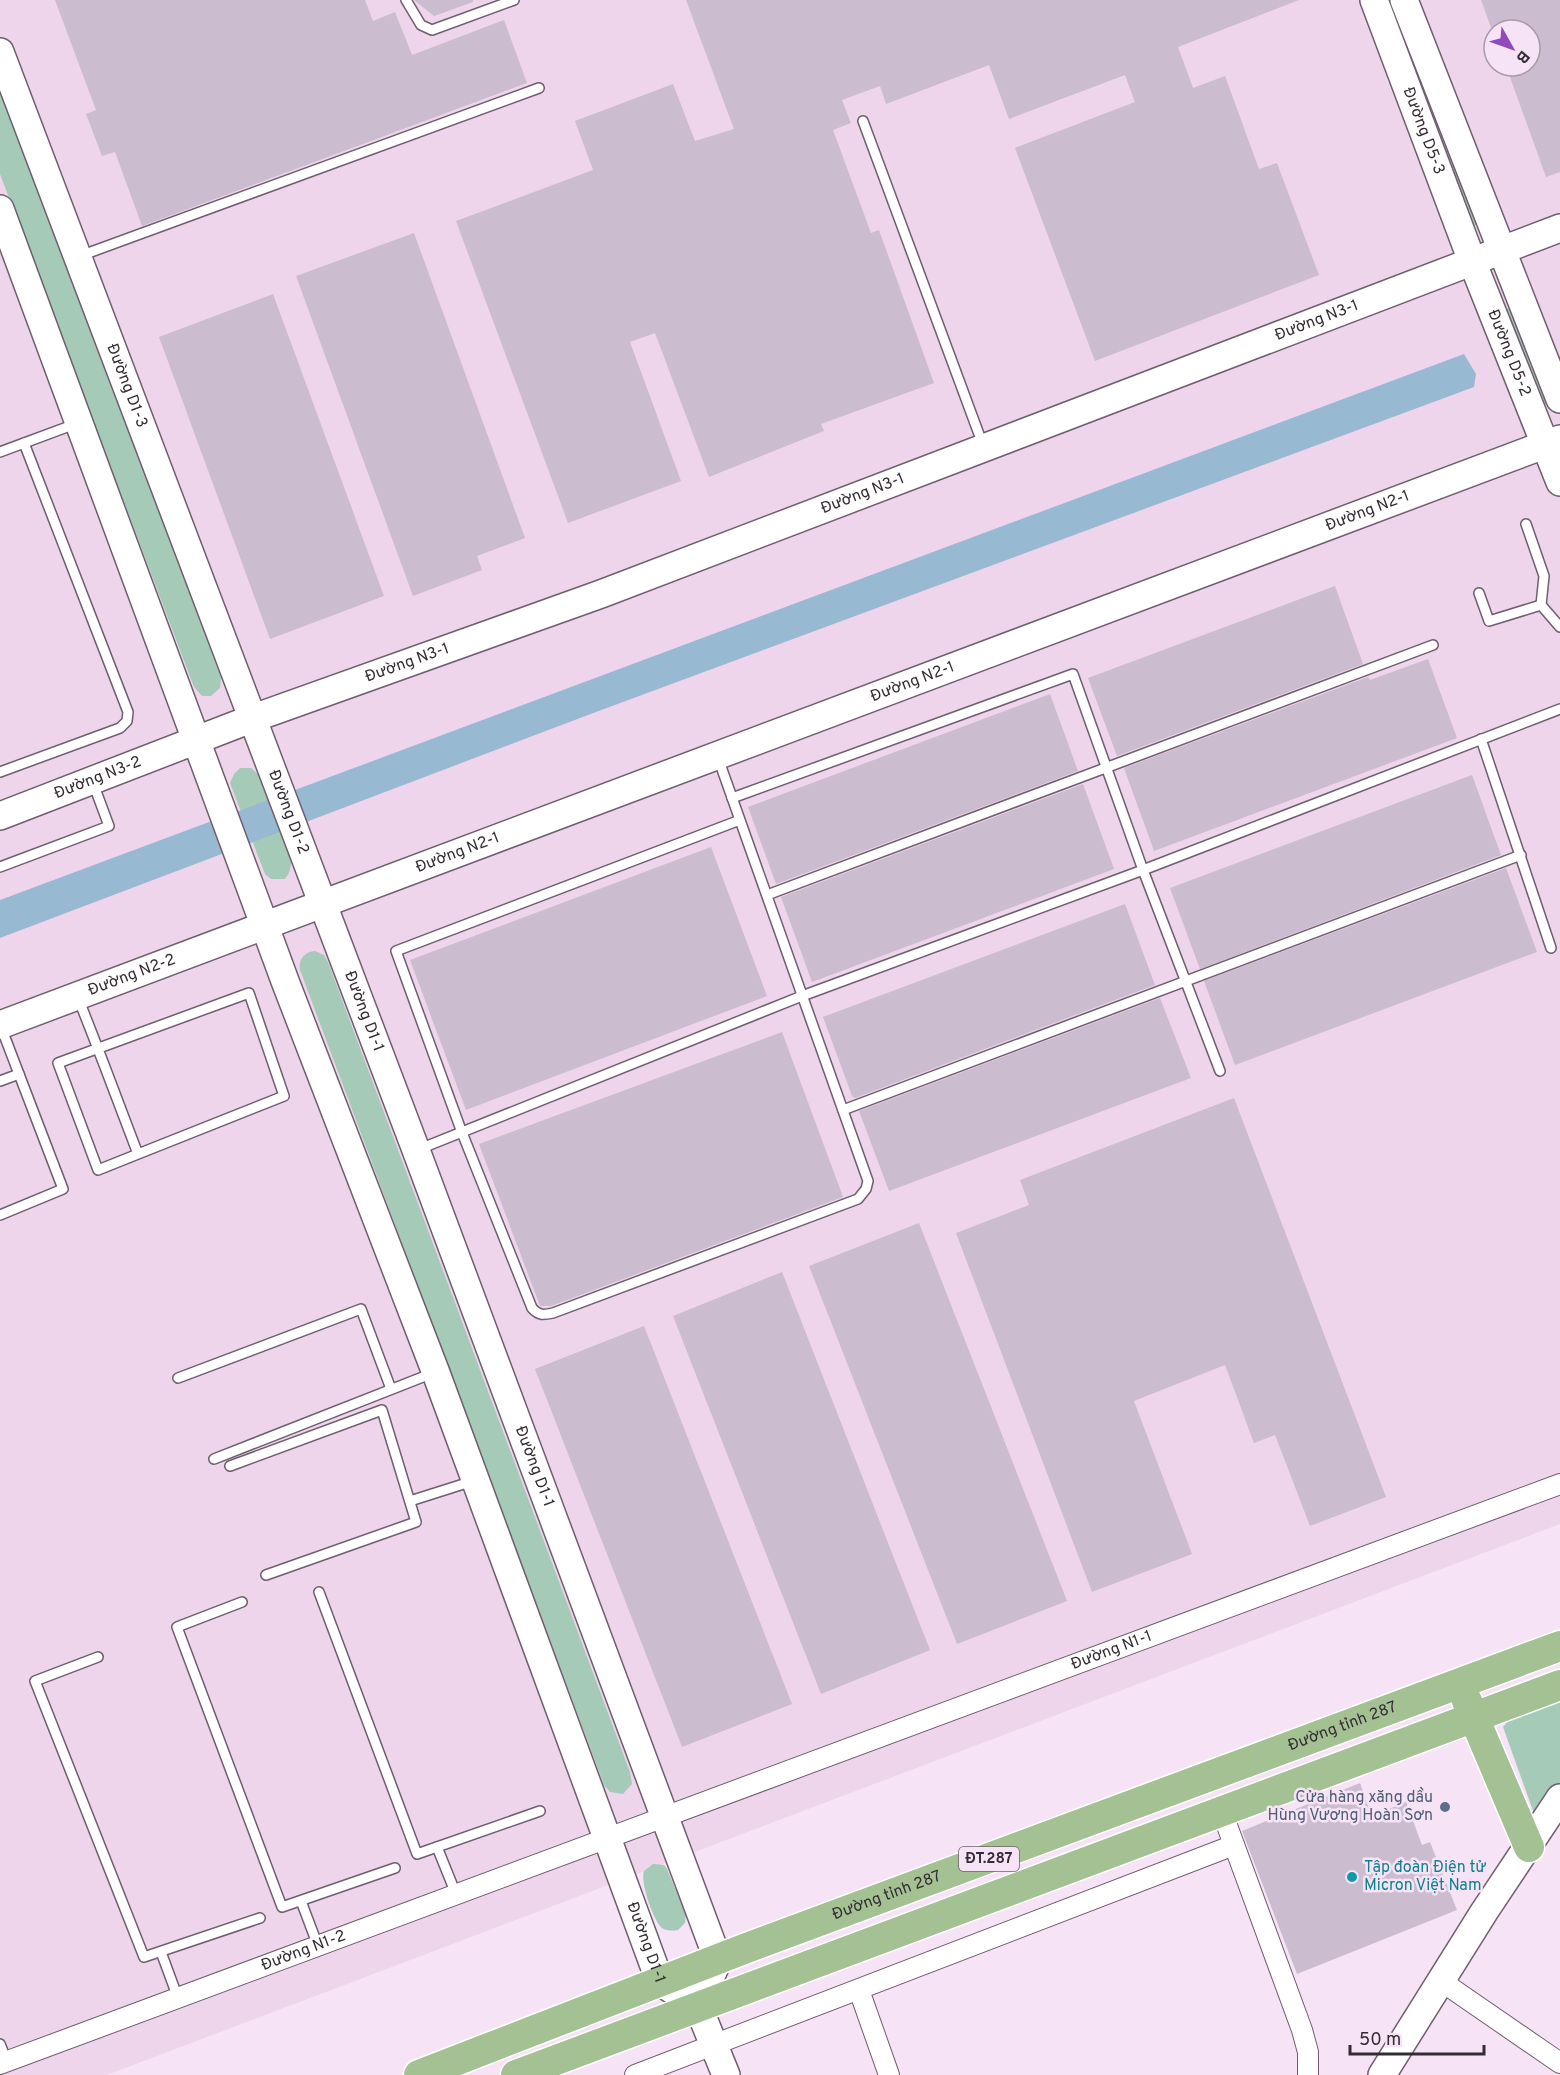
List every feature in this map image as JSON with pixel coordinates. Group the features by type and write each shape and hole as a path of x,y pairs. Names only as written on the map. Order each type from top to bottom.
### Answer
{"main road":[{"name":"Đường tỉnh 287","path":"419,2075 718,1960 1560,1646"},
{"path":"1460,1684 1529,1847"},
{"name":"ĐT.287","path":"516,2075 1560,1685"}],"street":[{"name":"Đường D5-3","path":"1374,0 1472,261"},
{"name":"Đường D5-3","path":"1404,0 1500,250"},
{"name":"Đường D1-3","path":"0,52 251,719"},
{"path":"0,209 265,926"},
{"name":"Đường N3-1","path":"197,740 601,594 1560,228"},
{"name":"Đường D5-2","path":"1500,250 1560,399"},
{"name":"Đường D5-2","path":"1472,261 1553,442 1560,483"},
{"name":"Đường N2-1","path":"265,926 1553,442"},
{"name":"Đường D1-2","path":"251,719 324,905"},
{"name":"Đường N3-2","path":"0,816 197,740"},
{"name":"Đường D1-1","path":"324,905 718,1960"},
{"name":"Đường D1-1","path":"265,926 436,1373 660,1982 699,2006"},
{"name":"Đường N2-2","path":"0,1025 265,926"},
{"name":"Đường N1-1","path":"608,1838 1560,1484"},
{"path":"1382,2075 1560,1798"},
{"path":"1222,1812 1302,2030 1308,2052 1308,2075"},
{"name":"Đường N1-2","path":"2,2057 178,1998 608,1838"},
{"path":"635,2075 1234,1845"},
{"path":"718,1960 699,2006 726,2075"},
{"path":"1441,1981 1560,2062"},
{"path":"859,1990 890,2075"}],"lane":[{"path":"406,0 421,25 432,30 514,0"},
{"path":"78,257 539,88"},
{"path":"863,121 984,448"},
{"path":"0,453 80,422"},
{"path":"0,772 120,728 127,721 128,712 24,443"},
{"path":"1526,524 1544,576 1540,604 1560,627"},
{"path":"1479,593 1489,621 1540,604"},
{"path":"767,895 1433,645"},
{"path":"732,798 1072,674 1143,870 1220,1071"},
{"path":"416,1150 802,996 1143,870 1560,709"},
{"path":"1481,739 1551,948"},
{"path":"717,756 767,895 868,1181 866,1189 858,1199 543,1316 532,1308 461,1131 396,951 740,820"},
{"path":"0,867 110,826 93,781"},
{"path":"843,1110 1521,855"},
{"path":"249,993 284,1096 138,1154 98,1170 58,1063 249,993"},
{"path":"77,996 138,1154"},
{"path":"0,1025 63,1190 0,1215"},
{"path":"0,1081 19,1074"},
{"path":"178,1378 361,1309 391,1389"},
{"path":"214,1459 436,1373"},
{"path":"230,1466 381,1410 416,1522 266,1575"},
{"path":"410,1501 476,1481"},
{"path":"319,1592 417,1854 540,1811"},
{"path":"242,1602 177,1627 282,1907 395,1868"},
{"path":"99,1657 35,1681 144,1958 260,1918"},
{"path":"437,1847 456,1894"},
{"path":"301,1901 318,1946"},
{"path":"161,1952 178,1998"}],"shaded area":[{"path":"0,0 1560,0 1560,1524 107,2075 0,2075"}],"green space":[{"path":"1399,17 1476,225 1473,225 1395,21"},
{"path":"0,89 221,677 220,688 211,696 202,696 194,687 0,174"},
{"path":"1510,308 1547,402 1544,407 1505,309"},
{"path":"240,768 251,768 260,776 292,861 285,879 271,879 265,874 230,783"},
{"path":"315,951 324,955 328,962 630,1772 632,1784 623,1794 610,1792 604,1785 300,970 303,957"},
{"path":"1560,1700 1560,1783 1536,1819 1503,1727 1508,1721"},
{"path":"653,1864 664,1865 667,1869 686,1915 685,1923 678,1930 662,1928 650,1907 643,1876 644,1871"}],"water":[{"path":"1464,354 1476,374 1474,387 596,712 0,938 0,900"}],"building":[{"path":"55,0 365,0 373,21 395,12 412,55 504,20 527,83 142,226 115,152 102,156 86,114 96,110"},
{"path":"414,0 473,0 473,2 434,16"},
{"path":"686,0 1299,0 1178,47 1193,88 1225,76 1259,169 1277,163 1319,275 1095,361 1015,148 1135,102 1125,75 1009,119 989,65 886,104 880,86 842,100 851,123 833,130 871,233 879,230 934,383 821,424 824,431 709,477 655,333 630,342 681,481 568,523 456,221 593,170 575,121 673,84 695,141 734,129"},
{"path":"1481,0 1560,0 1560,172 1546,177 1510,78 1542,78 1542,18 1488,18"},
{"path":"414,233 525,538 477,556 482,570 413,596 296,276"},
{"path":"273,294 384,596 270,639 159,337"},
{"path":"1335,586 1363,664 1117,756 1088,678"},
{"path":"1428,659 1457,738 1154,851 1124,768 1368,677 1370,680"},
{"path":"1050,694 1078,771 776,884 748,807"},
{"path":"1472,775 1501,855 1200,969 1170,888"},
{"path":"1083,784 1114,869 812,982 781,897"},
{"path":"711,847 767,996 466,1110 410,960"},
{"path":"1506,868 1537,952 1235,1065 1204,981"},
{"path":"1125,904 1155,985 855,1098 852,1096 823,1017"},
{"path":"1160,998 1191,1078 889,1191 859,1111"},
{"path":"782,1032 843,1197 551,1306 540,1306 479,1144"},
{"path":"1234,1098 1386,1497 1310,1526 1275,1435 1254,1443 1225,1365 1134,1401 1192,1554 1092,1592 956,1233 1029,1205 1020,1180"},
{"path":"919,1223 1067,1601 957,1644 809,1266"},
{"path":"782,1272 930,1650 821,1694 673,1316"},
{"path":"644,1326 792,1704 682,1747 535,1369"},
{"name":"Tập đoàn Điện tử Micron Việt Nam","path":"1360,1783 1372,1816 1406,1802 1422,1845 1430,1842 1457,1910 1297,1974 1242,1831"}],"place":[{"name":"Cửa hàng xăng dầu Hùng Vương Hoàn Sơn","path":"1445,1807"},
{"name":"Tập đoàn Điện tử Micron Việt Nam","path":"1352,1877"}]}
